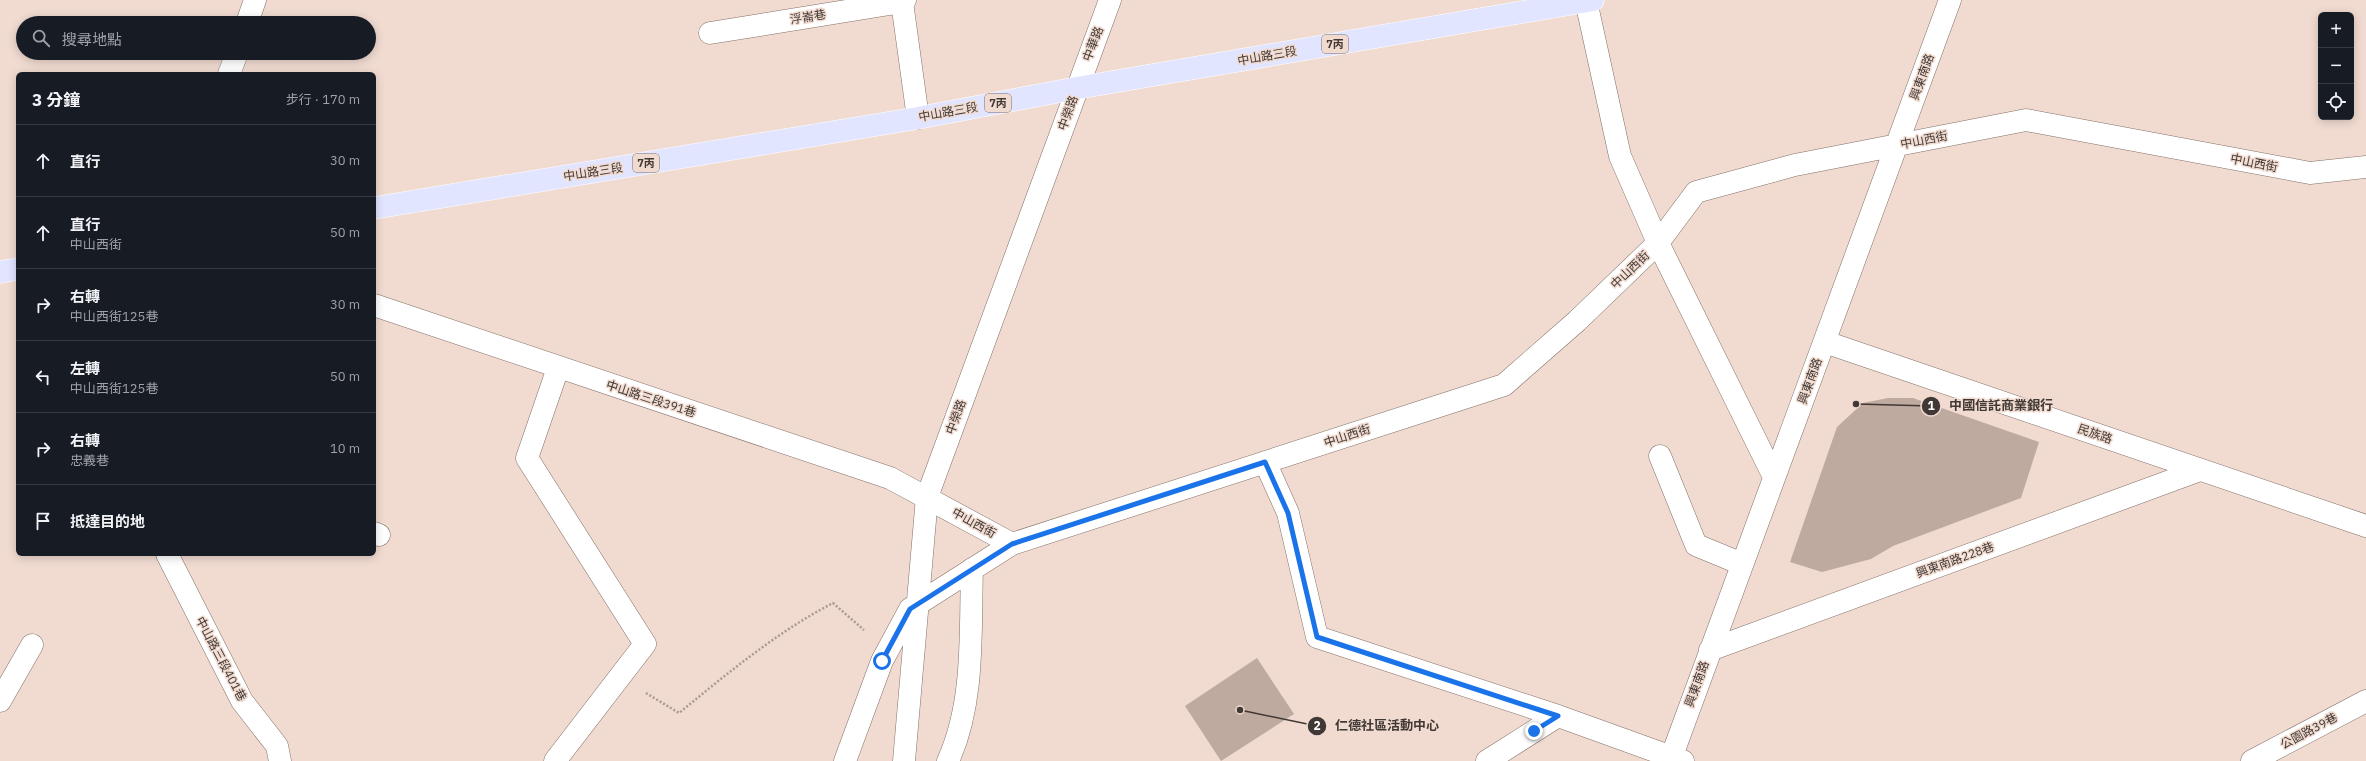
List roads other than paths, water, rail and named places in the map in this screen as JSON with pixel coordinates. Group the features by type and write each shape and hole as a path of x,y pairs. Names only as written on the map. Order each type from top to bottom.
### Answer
{"main road":[{"name":"中山路三段","path":"376,208 918,118 1077,88 1589,1"},
{"path":"0,272 16,269"}],"street":[{"path":"249,16 255,0"},
{"name":"中華路","path":"1077,88 1110,0"},
{"name":"興東南路","path":"1675,759 1710,650 1950,0"},
{"path":"903,1 918,118"},
{"name":"浮崙巷","path":"710,33 903,1"},
{"path":"1589,1 1620,156 1658,243 1774,477"},
{"path":"230,72 234,60"},
{"name":"中榮路","path":"904,761 927,497 1077,88"},
{"name":"中山西街","path":"927,497 1012,544 1504,385 1577,321 1658,243 1696,192 1796,165 2026,120 2310,173 2366,167"},
{"name":"中山路三段391巷","path":"376,306 558,368 890,478 927,497"},
{"name":"民族路","path":"1825,342 2366,526"},
{"path":"555,761 646,644 528,458 558,368"},
{"path":"1660,456 1696,545 1742,564"},
{"path":"1265,462 1288,513 1317,637 1558,716 1675,759"},
{"name":"興東南路228巷","path":"1710,650 2200,470"},
{"path":"845,761 889,648 910,609 1012,544"},
{"name":"中山路三段401巷","path":"168,556 242,701 278,746 280,761"},
{"path":"948,761 957,742 968,680 972,569"},
{"path":"0,701 32,645"},
{"name":"公園路39巷","path":"2252,761 2366,701"},
{"path":"1487,761 1558,716"}],"place":[{"name":"中國信託商業銀行","path":"1856,404"},
{"name":"仁德社區活動中心","path":"1240,710"}]}
